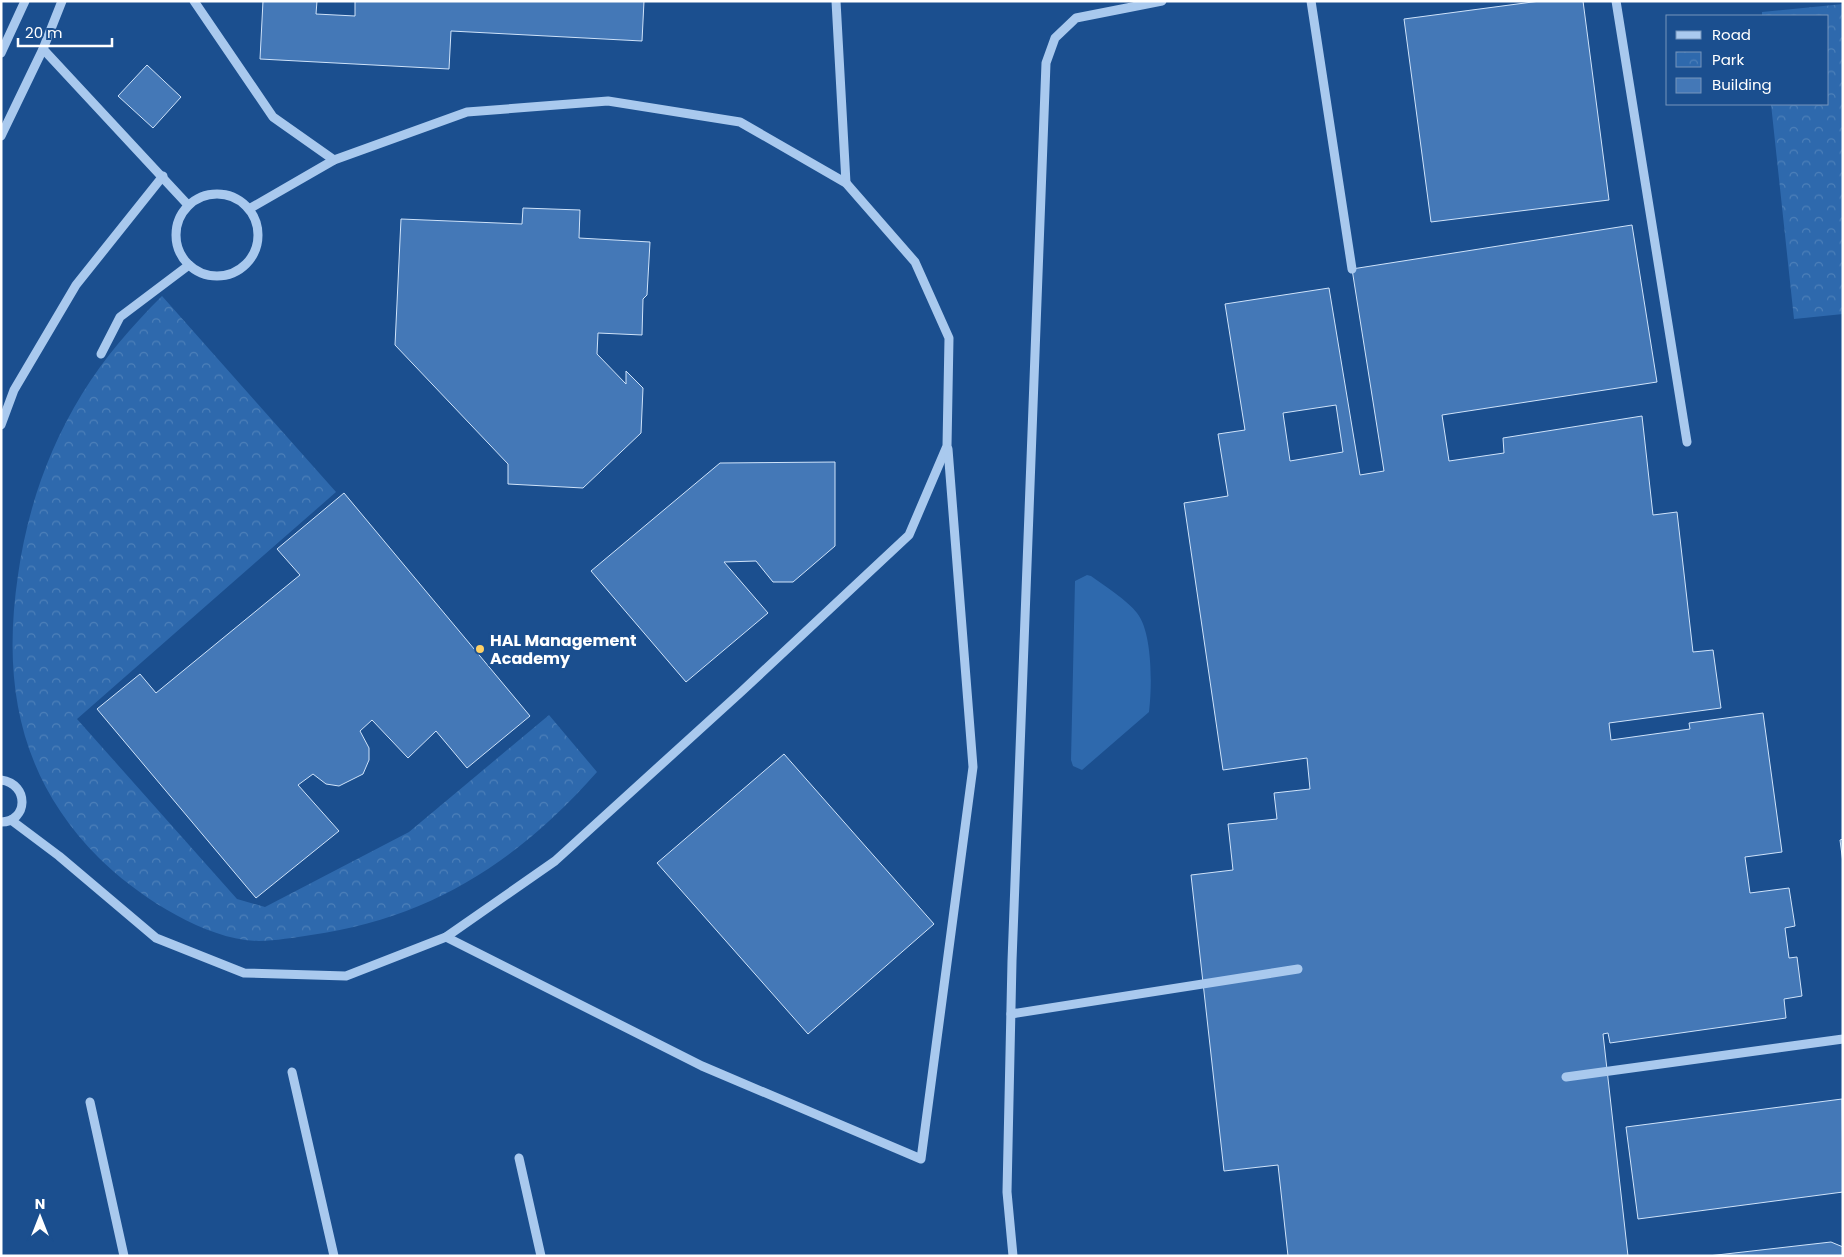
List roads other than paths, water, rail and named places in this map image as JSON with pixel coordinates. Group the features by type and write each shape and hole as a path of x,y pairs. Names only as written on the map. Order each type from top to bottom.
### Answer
{"street":[{"path":"1,53 26,1"},
{"path":"1,136 43,49 62,1"},
{"path":"194,1 273,116 334,160"},
{"path":"836,1 846,183"},
{"path":"1014,1256 1007,1192 1011,1014 1046,63 1055,38 1076,18 1162,1"},
{"path":"1311,1 1352,269"},
{"path":"1616,1 1687,442"},
{"path":"43,49 188,205"},
{"path":"249,209 334,160 467,112 608,102 740,122 846,183 915,262 949,338 948,446 973,767 921,1160 702,1066 446,937"},
{"path":"1,425 14,390 76,285 163,176"},
{"path":"213,194 226,195 239,200 249,209 255,221 258,234 256,248 249,260 240,269 227,275 213,276 200,273 189,266 180,254 176,242 176,229 180,216 188,205 199,198 213,194"},
{"path":"101,354 120,317 189,266"},
{"path":"11,820 60,856 156,938 244,973 346,976 446,937 555,861 741,692 909,535 948,446"},
{"path":"1,780 14,784 22,796 21,810 11,820 1,822"},
{"path":"1011,1014 1298,968"},
{"path":"1566,1077 1843,1040"},
{"path":"292,1072 334,1256"},
{"path":"90,1102 124,1256"},
{"path":"519,1158 541,1256"}],"place":[{"name":"HAL Management Academy","path":"480,649"}]}
